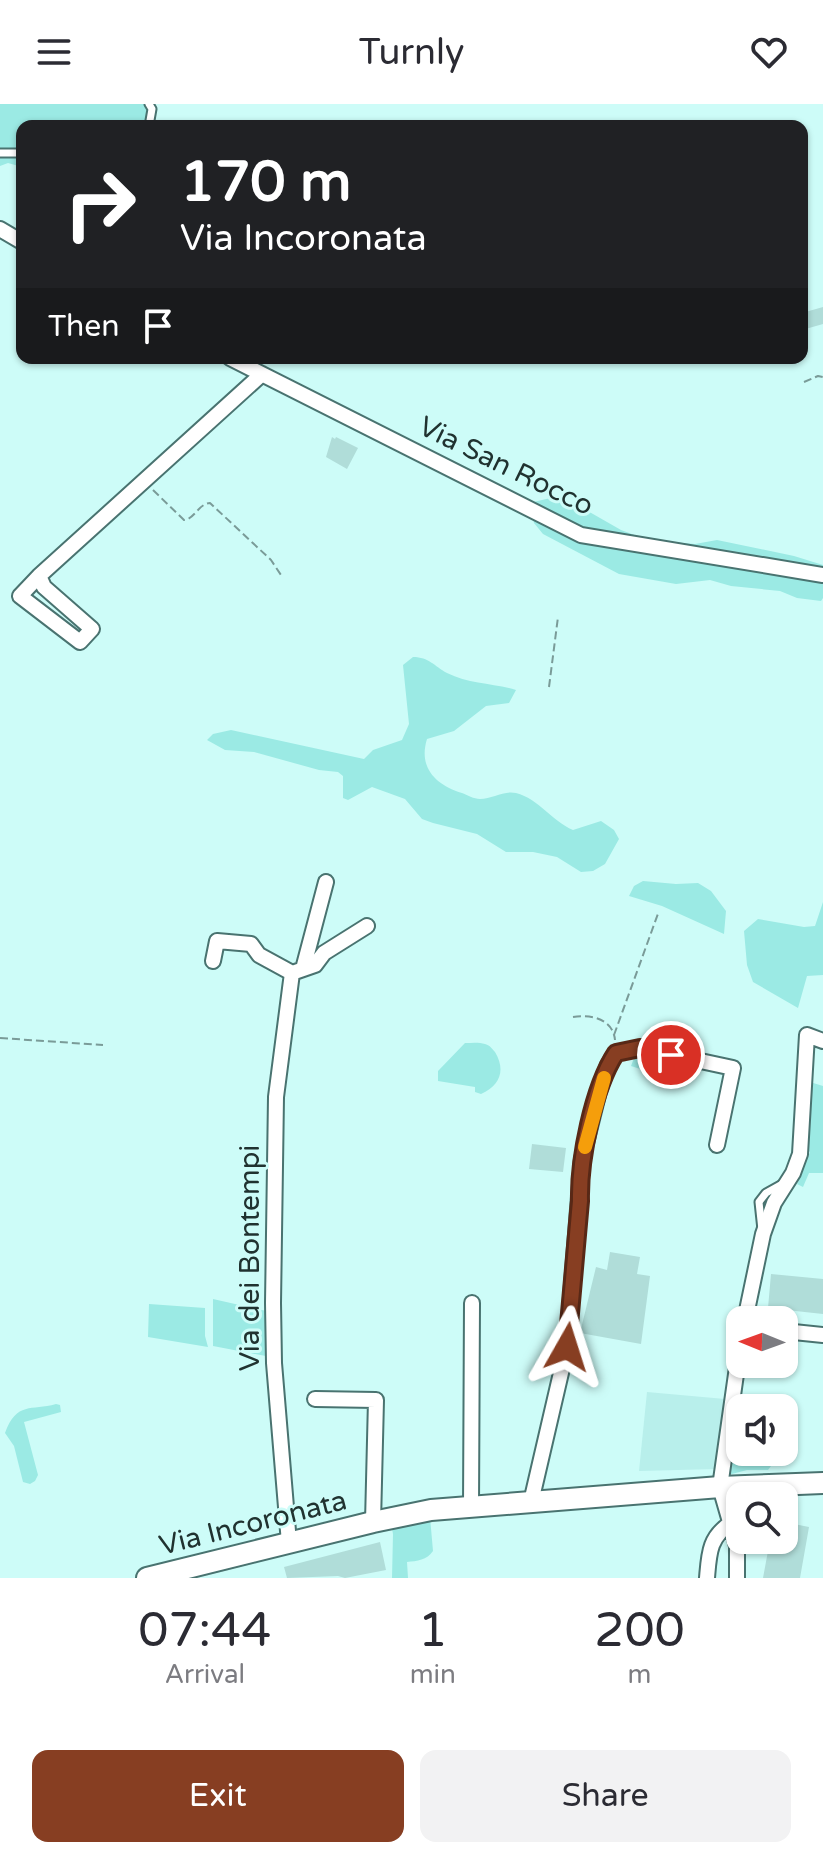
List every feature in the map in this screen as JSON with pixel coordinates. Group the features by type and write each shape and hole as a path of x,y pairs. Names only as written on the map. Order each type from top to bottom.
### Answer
{"main road":[{"name":"Via Incoronata","path":"147,1578 431,1510 720,1487 823,1483"}],"street":[{"name":"Via San Rocco","path":"242,364 581,535 823,575"},
{"path":"39,576 44,587 92,629 80,642 20,596 39,576 262,374"},
{"name":"Via dei Bontempi","path":"289,1543 274,1363 276,1097 298,971 326,882"},
{"path":"213,961 217,941 238,942 251,944 259,955 298,971 315,965 324,953 367,926"},
{"path":"748,1306 763,1234 774,1203 798,1164 807,1035 823,1041"},
{"path":"531,1502 567,1347 582,1159 599,1091 608,1065 616,1053 640,1048 733,1068 717,1145"},
{"path":"471,1507 472,1303"},
{"path":"798,1332 823,1335"},
{"path":"726,1507 720,1487 735,1378"},
{"name":"Via Incoronata","path":"315,1399 376,1400 373,1522"},
{"path":"707,1578 713,1539 726,1527"},
{"path":"737,1554 737,1578"},
{"path":"739,1554 745,1578"}],"path":[{"path":"804,382 823,377"},
{"path":"144,480 184,520 192,518 206,502 210,503 271,560 281,575"},
{"path":"549,687 558,617"},
{"path":"616,1053 614,1035 659,911"},
{"path":"573,1017 595,1017 606,1023 614,1035"},
{"path":"0,1038 103,1045"}],"shaded area":[{"path":"0,104 147,104 151,111 149,120 16,120 16,165 8,163 0,166"},
{"path":"555,497 648,540 695,544 717,540 823,565 823,598 821,601 797,598 780,591 731,586 710,580 676,584 619,574 543,534 534,523 529,503"},
{"path":"413,657 427,660 455,677 516,690 509,703 486,706 454,731 427,739 425,759 431,774 453,790 475,798 484,799 512,792 524,796 573,830 601,821 614,830 619,839 605,864 593,871 581,872 557,857 533,852 506,852 477,834 422,819 405,799 372,787 348,800 343,798 343,776 338,772 319,770 254,752 225,750 207,740 213,734 231,730 364,759 373,750 402,740 409,724 403,665"},
{"path":"643,881 698,883 711,891 726,911 724,934 662,906 629,896 634,886"},
{"path":"823,902 823,975 807,976 798,1008 753,982 747,965 744,931 758,919 815,926"},
{"path":"465,1043 491,1047 500,1065 497,1082 481,1094 475,1092 475,1087 438,1081 438,1071"},
{"path":"636,1053 683,1065 680,1082 631,1066"},
{"path":"810,1082 823,1086 823,1173 809,1173 803,1187 797,1184 810,1152 807,1150"},
{"path":"213,1299 271,1312 271,1357 213,1346"},
{"path":"149,1304 205,1308 208,1347 148,1337"},
{"path":"647,1392 725,1399 717,1469 639,1471"},
{"path":"60,1405 61,1412 24,1422 38,1475 30,1484 23,1482 14,1446 5,1433 20,1412"},
{"path":"728,1466 771,1466 768,1470 747,1470 728,1475"},
{"path":"430,1517 433,1551 425,1558 407,1562 408,1578 392,1578 391,1523"}],"building":[{"path":"823,307 823,324 808,328 808,311"},
{"path":"332,437 358,448 347,469 326,457"},
{"path":"532,1144 566,1148 563,1172 529,1169"},
{"path":"610,1252 640,1257 637,1274 650,1276 641,1344 580,1333 596,1267 607,1270"},
{"path":"771,1274 823,1279 823,1314 798,1311 798,1306 768,1306"},
{"path":"798,1525 809,1527 800,1578 763,1578 767,1554 798,1554"},
{"path":"380,1542 386,1570 345,1578 287,1578 284,1567"}],"slow traffic":[{"path":"585,1147 604,1078"}],"route":[{"path":"567,1347 582,1159 608,1065 616,1053 626,1050 640,1048 671,1055"}]}
